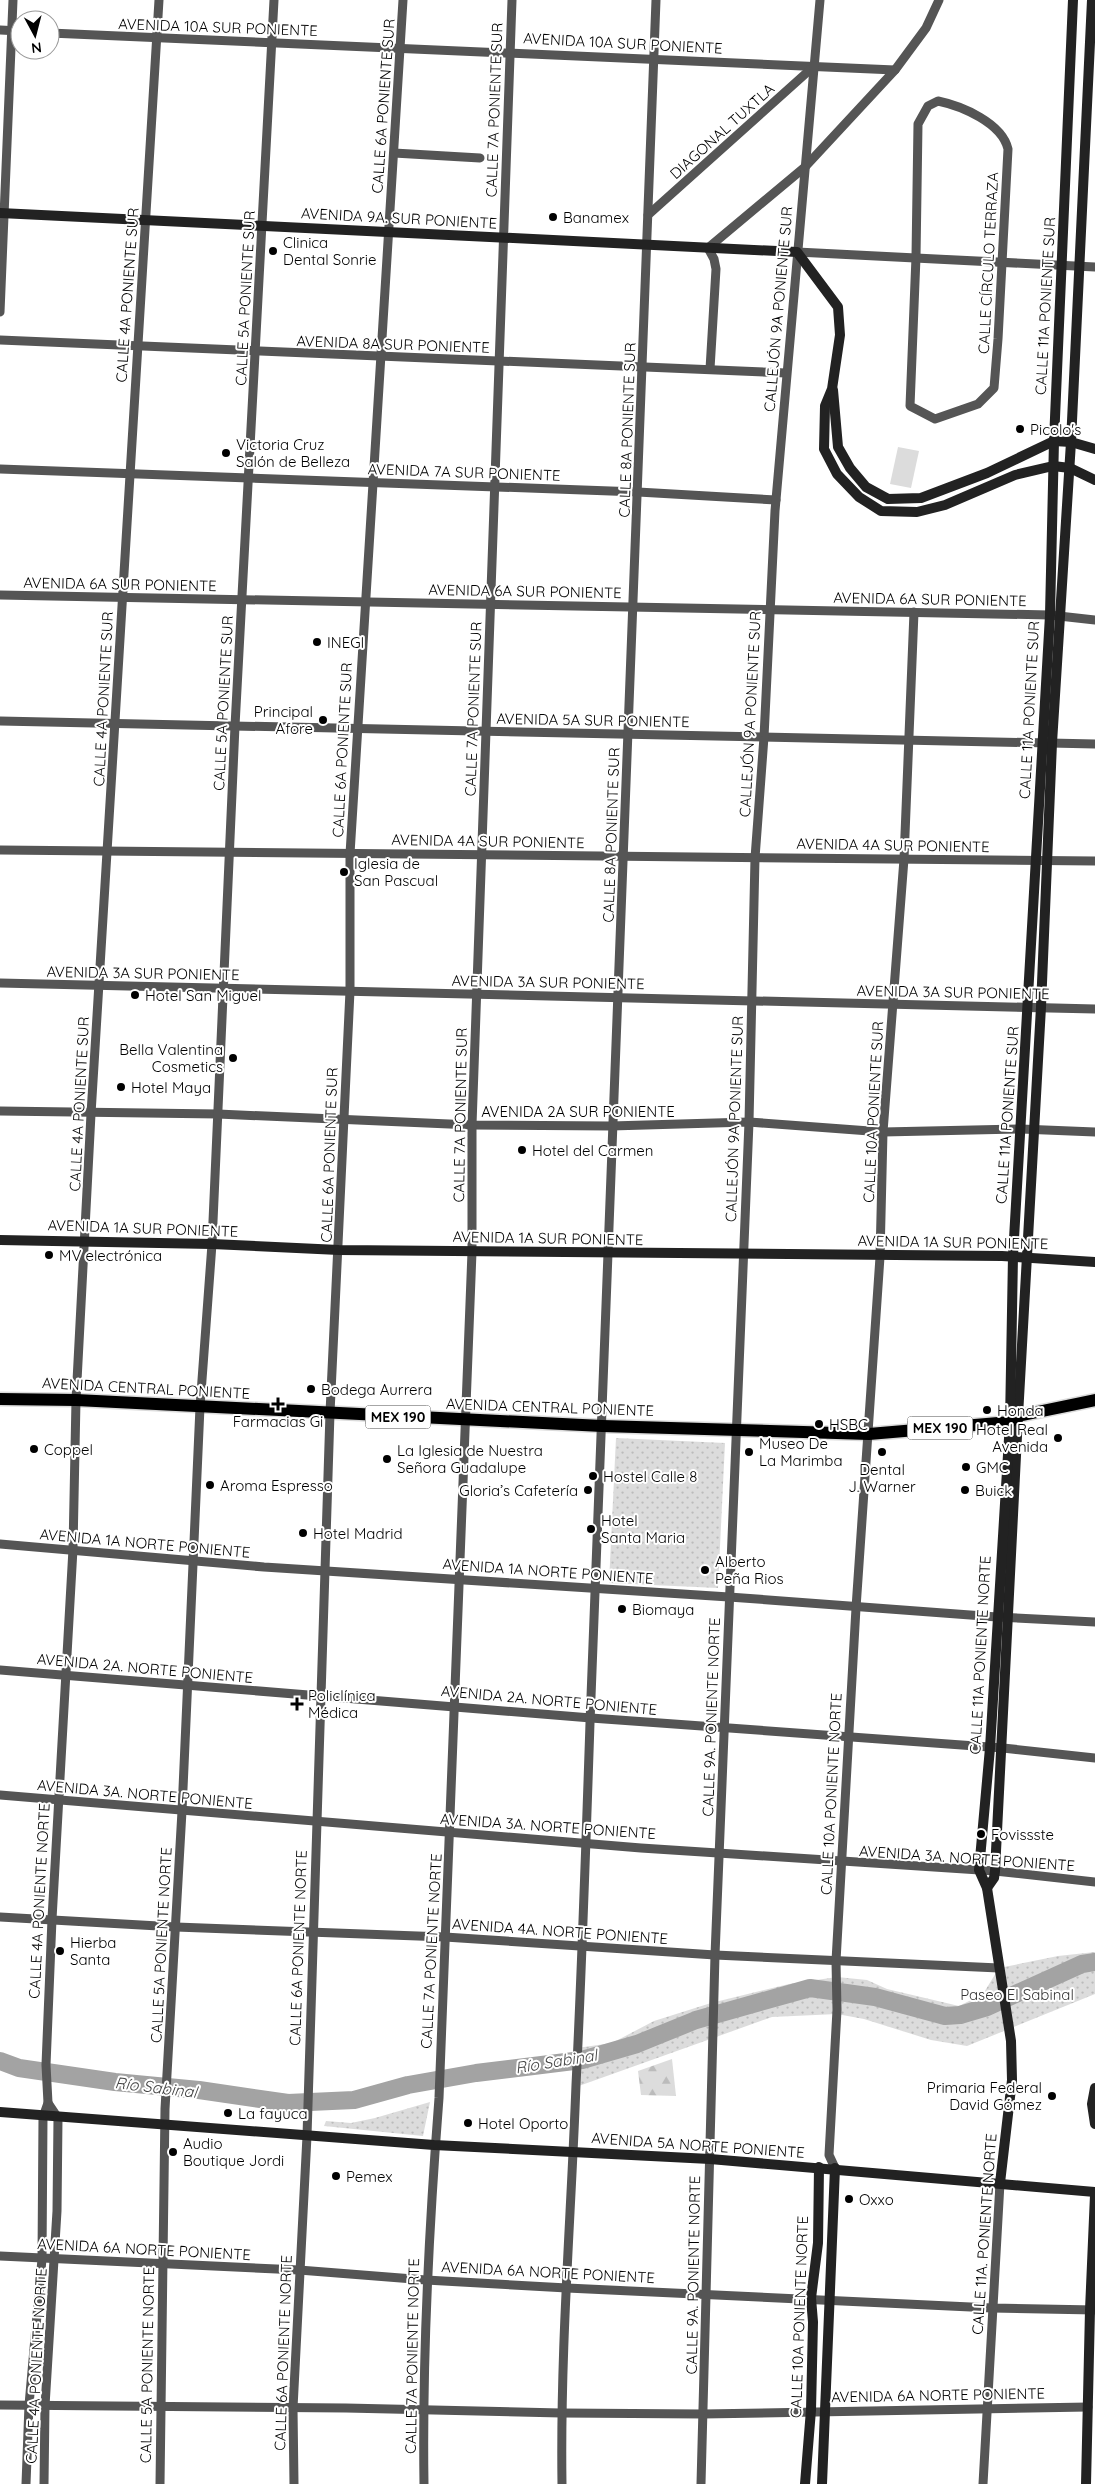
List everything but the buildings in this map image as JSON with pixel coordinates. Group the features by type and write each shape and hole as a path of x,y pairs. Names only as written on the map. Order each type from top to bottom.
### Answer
{"main road":[{"name":"CALLE 11A PONIENTE SUR","path":"1014,1419 1022,1338 1041,1007 1046,860 1053,466 1073,0"},
{"name":"CALLE 11A PONIENTE SUR","path":"1014,1419 1011,1338 1013,1256 1029,1007 1035,860 1061,615 1072,442 1085,152 1091,129 1092,0"},
{"path":"1066,151 1085,152"},
{"name":"AVENIDA 9A. SUR PONIENTE","path":"2,213 797,252"},
{"path":"797,252 838,307 840,335 832,389 825,406 824,449 837,474 859,497 881,511 917,512 944,505 1015,475 1053,466 1070,468 1095,480"},
{"path":"832,389 838,447 850,468 866,486 888,499 921,498 987,473 1054,441 1072,442 1095,449"},
{"name":"AVENIDA 1A SUR PONIENTE","path":"0,1240 85,1240 339,1250 609,1254 743,1253 880,1257 1013,1256 1095,1262"},
{"path":"1011,1338 1022,1338"},
{"name":"AVENIDA CENTRAL PONIENTE","path":"0,1399 76,1400 602,1426 869,1434 1014,1419 1095,1400"},
{"name":"CALLE 11A PONIENTE NORTE","path":"995,1871 1003,1748 1014,1419"},
{"name":"CALLE 11A PONIENTE NORTE","path":"987,1888 979,1870 990,1748 997,1617 1011,1476"},
{"path":"987,1888 994,1878 995,1871"},
{"name":"CALLE 11A. PONIENTE NORTE","path":"987,1888 1011,2041 1012,2080 1000,2183"},
{"path":"1095,2088 1092,2104 1095,2124"},
{"name":"AVENIDA 5A NORTE PONIENTE","path":"0,2112 43,2117 164,2124 434,2145 710,2159 834,2168 1000,2183 1095,2194"},
{"name":"CALLE 10A PONIENTE NORTE","path":"805,2484 811,2410 814,2322 811,2298 818,2243 818,2167"},
{"name":"CALLE 10A PONIENTE NORTE","path":"822,2484 834,2168"},
{"path":"1086,2484 1091,2400 1095,2194"}],"street":[{"name":"CALLE 4A PONIENTE SUR","path":"76,1400 91,1114 116,723 128,474 138,345 159,0"},
{"name":"CALLE 5A PONIENTE SUR","path":"200,1407 212,1244 231,852 235,726 250,478 274,0"},
{"name":"CALLE 6A PONIENTE SUR","path":"330,1413 350,991 350,854 403,0"},
{"name":"CALLE 7A PONIENTE SUR","path":"466,1420 472,1252 472,1125 476,994 512,0"},
{"name":"CALLE 8A PONIENTE SUR","path":"562,2484 561,2413 577,2084 656,0"},
{"name":"CALLEJÓN 9A PONIENTE SUR","path":"736,1431 749,1122 755,858 764,737 769,610 786,373 820,0"},
{"path":"710,369 716,269 714,259 708,248 805,167 895,70 926,28 939,0"},
{"name":"AVENIDA 10A SUR PONIENTE","path":"60,33 509,51 895,70"},
{"path":"0,312 2,213 14,60"},
{"name":"DIAGONAL TUXTLA","path":"648,215 813,67"},
{"name":"CALLE CÍRCULO TERRAZA","path":"938,101 952,104 979,118 1000,132 1006,139 1008,149 994,388 978,404 935,419 910,406 916,257 918,124 922,112 928,106 938,101"},
{"path":"394,153 480,158"},
{"path":"797,252 1095,267"},
{"name":"AVENIDA 8A SUR PONIENTE","path":"0,340 138,345 381,358 643,366 786,373"},
{"name":"AVENIDA 7A SUR PONIENTE","path":"0,469 638,492 776,500"},
{"name":"AVENIDA 6A SUR PONIENTE","path":"0,596 1050,614 1095,620"},
{"name":"CALLE 10A PONIENTE SUR","path":"869,1434 880,1257 883,1132 904,859 914,612"},
{"name":"AVENIDA 5A SUR PONIENTE","path":"0,721 1095,744"},
{"name":"AVENIDA 4A SUR PONIENTE","path":"0,850 1095,861"},
{"name":"AVENIDA 3A SUR PONIENTE","path":"0,983 1095,1009"},
{"name":"AVENIDA 2A SUR PONIENTE","path":"0,1111 91,1114 218,1114 472,1125 612,1126 749,1122 883,1132 1021,1129 1095,1132"},
{"name":"CALLE 4A PONIENTE NORTE","path":"26,2484 29,2405 42,2259 43,2117 47,2099 46,2068 52,1919 72,1549 76,1400"},
{"name":"CALLE 5A PONIENTE NORTE","path":"160,2484 159,2408 164,2124 182,1811 200,1407"},
{"name":"CALLE 6A PONIENTE NORTE","path":"294,2484 294,2408 299,2270 307,2136 306,2090 330,1413"},
{"name":"CALLE 7A PONIENTE NORTE","path":"424,2484 423,2412 426,2280 434,2145 439,2098 466,1420"},
{"name":"CALLE 9A. PONIENTE NORTE","path":"701,2484 715,1955 736,1431"},
{"name":"CALLE 10A PONIENTE NORTE","path":"834,2168 829,2155 838,1984 836,1961 856,1608 869,1434"},
{"name":"AVENIDA 1A NORTE PONIENTE","path":"0,1544 325,1571 729,1597 856,1608 1095,1622"},
{"name":"AVENIDA 2A. NORTE PONIENTE","path":"0,1670 591,1718 1003,1748 1095,1758"},
{"name":"AVENIDA 3A. NORTE PONIENTE","path":"0,1795 586,1843 995,1871 1095,1882"},
{"name":"AVENIDA 4A. NORTE PONIENTE","path":"0,1917 176,1927 446,1937 715,1955 999,1968"},
{"path":"47,2099 58,2118"},
{"name":"CALLE 4A PONIENTE NORTE","path":"44,2484 45,2406 55,2260 58,2118"},
{"path":"818,2167 829,2155"},
{"name":"CALLE 11A. PONIENTE NORTE","path":"983,2484 1000,2183"},
{"name":"AVENIDA 6A NORTE PONIENTE","path":"0,2256 299,2270 567,2288 992,2308 1092,2310"},
{"name":"AVENIDA 6A NORTE PONIENTE","path":"0,2406 703,2414 811,2410 988,2409 1091,2400"}],"green space":[{"path":"898,447 919,451 911,488 890,484"},
{"path":"616,1438 725,1443 718,1588 609,1583"},
{"name":"Paseo El Sabinal","path":"1095,1952 1095,1994 967,2046 931,2040 864,2019 837,2014 772,2017 576,2087 577,2048 612,2043 654,2021 711,2003 789,1984 837,1977 867,1980 887,1989 959,2006 983,1994 999,1968 1058,1956"},
{"path":"672,2059 676,2096 641,2095 638,2071"},
{"path":"430,2102 423,2136 324,2126 326,2121 351,2123"}],"waterway":[{"name":"Río Sabinal","path":"0,2061 19,2068 288,2103 354,2100 408,2085 476,2073 582,2060 637,2044 696,2020 810,1988 875,1997 945,2016 960,2015 987,2007 1082,1964 1095,1962"}],"place":[{"name":"Banamex","path":"553,217"},
{"name":"Clinica Dental Sonrie","path":"273,251"},
{"name":"Picolo's","path":"1020,429"},
{"name":"Victoria Cruz Salón de Belleza","path":"226,453"},
{"name":"INEGI","path":"317,642"},
{"name":"Principal Afore","path":"323,720"},
{"name":"Iglesia de San Pascual","path":"344,872"},
{"name":"Hotel San Miguel","path":"135,995"},
{"name":"Bella Valentina Cosmetics","path":"233,1058"},
{"name":"Hotel Maya","path":"121,1087"},
{"name":"Hotel del Carmen","path":"522,1150"},
{"name":"MV electrónica","path":"49,1255"},
{"name":"Bodega Aurrera","path":"311,1389"},
{"name":"Farmacias Gi","path":"278,1404"},
{"name":"Honda","path":"987,1410"},
{"name":"HSBC","path":"819,1424"},
{"name":"Hotel Real Avenida","path":"1058,1438"},
{"name":"Coppel","path":"34,1449"},
{"name":"Museo De La Marimba","path":"749,1452"},
{"name":"Dental J. Warner","path":"882,1452"},
{"name":"La Iglesia de Nuestra Señora Guadalupe","path":"387,1459"},
{"name":"GMC","path":"966,1467"},
{"name":"Hostel Calle 8","path":"593,1476"},
{"name":"Aroma Espresso","path":"210,1485"},
{"name":"Gloria’s Cafetería","path":"588,1490"},
{"name":"Buick","path":"965,1490"},
{"name":"Hotel Santa Maria","path":"591,1529"},
{"name":"Hotel Madrid","path":"303,1533"},
{"name":"Alberto Peña Rios","path":"705,1570"},
{"name":"Biomaya","path":"622,1609"},
{"name":"Policlínica Médica","path":"297,1704"},
{"name":"Fovissste","path":"981,1834"},
{"name":"Hierba Santa","path":"60,1951"},
{"name":"Primaria Federal David Gómez","path":"1052,2096"},
{"name":"La fayuca","path":"228,2113"},
{"name":"Hotel Oporto","path":"468,2123"},
{"name":"Audio Boutique Jordi","path":"173,2152"},
{"name":"Pemex","path":"336,2176"},
{"name":"Oxxo","path":"849,2199"}]}
